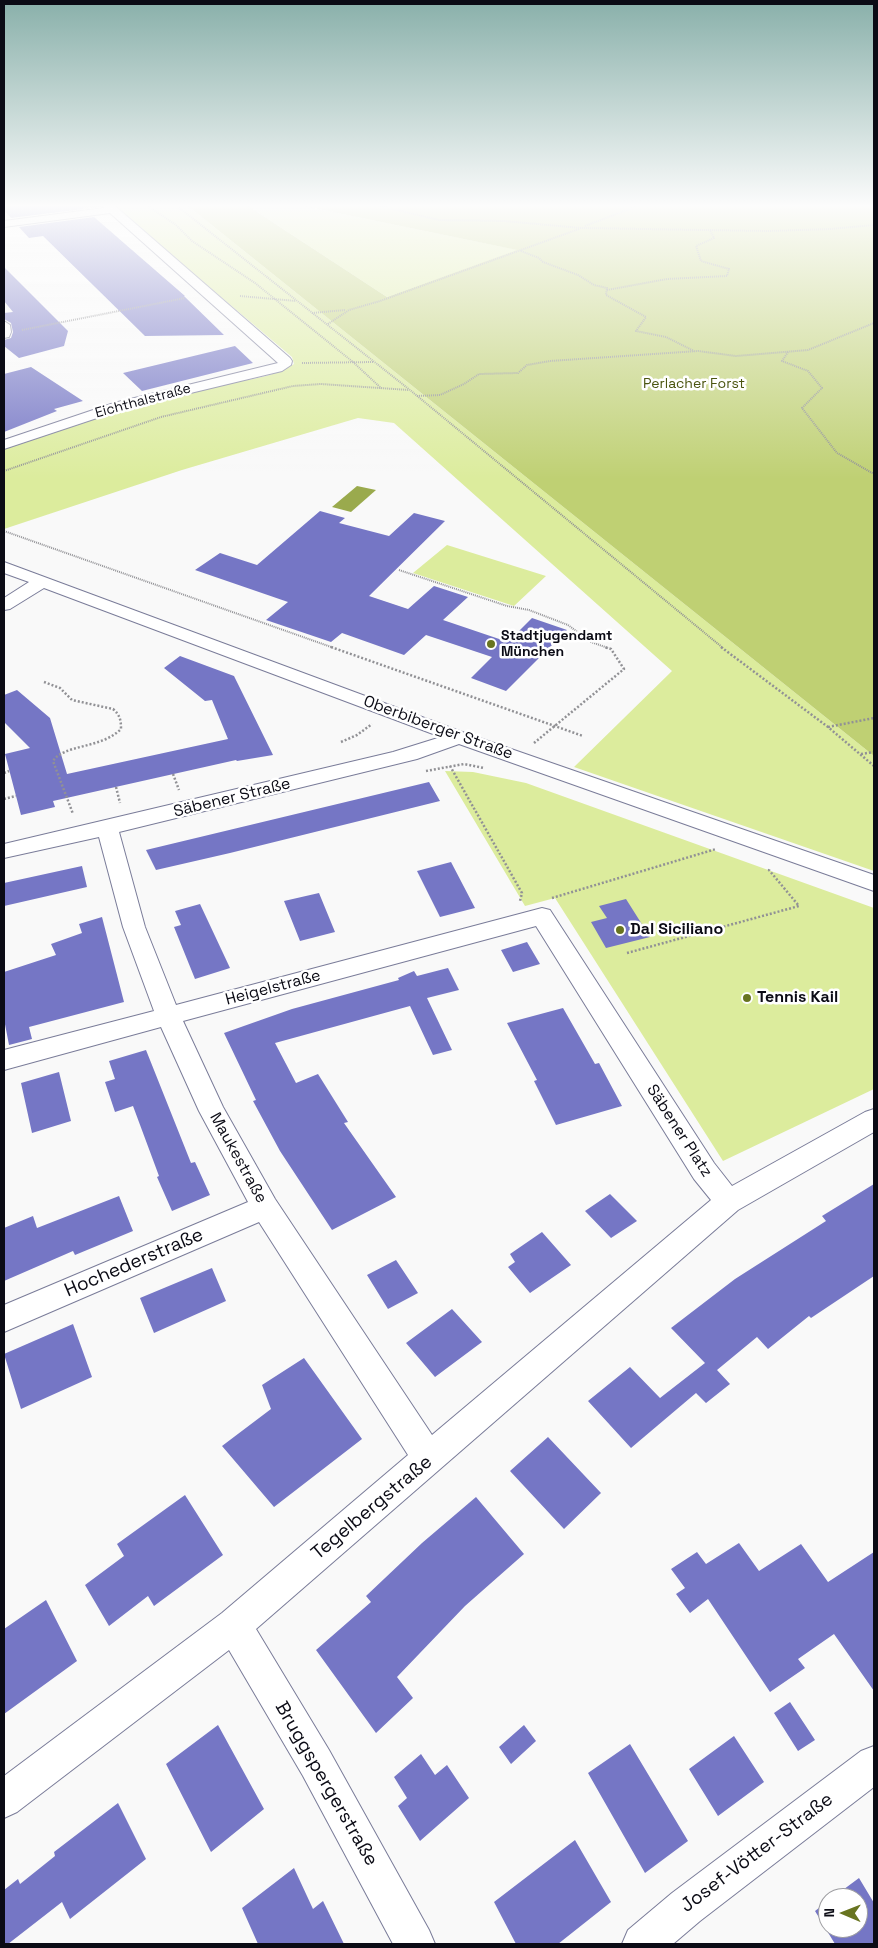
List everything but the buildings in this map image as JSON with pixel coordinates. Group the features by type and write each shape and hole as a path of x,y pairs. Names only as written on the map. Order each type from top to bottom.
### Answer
{"street":[{"path":"211,297 285,361 284,364"},
{"name":"Eichthalstraße","path":"4,445 119,406 277,368 284,364"},
{"name":"Oberbiberger Straße","path":"4,567 458,737 874,883"},
{"path":"4,605 42,582"},
{"name":"Säbener Straße","path":"4,851 114,817 410,754 443,744 458,737"},
{"name":"Maukestraße","path":"114,817 134,927 168,1015 212,1111 265,1207 429,1459"},
{"name":"Heigelstraße","path":"4,1060 542,916"},
{"name":"Säbener Platz","path":"542,916 704,1171 728,1202"},
{"path":"728,1202 874,1119"},
{"name":"Tegelbergstraße","path":"4,1799 234,1625 728,1202"},
{"name":"Hochederstraße","path":"4,1320 265,1207"},
{"name":"Bruggspergerstraße","path":"234,1625 316,1763 416,1944"},
{"name":"Josef-Vötter-Straße","path":"642,1944 686,1907 874,1764"}],"path":[{"path":"4,330 185,297"},
{"path":"244,297 297,302"},
{"path":"271,297 353,362 381,388"},
{"path":"291,297 328,324 410,390 740,662 828,727 874,766"},
{"path":"311,312 348,310 391,297"},
{"path":"609,297 646,317 636,331 666,337 695,351"},
{"path":"328,324 348,310"},
{"path":"417,396 440,395 464,384 479,374 518,373 527,364 594,360 596,357 695,351 736,356 808,350 874,323"},
{"path":"788,352 782,361 808,371 822,388 802,408 837,453 874,474"},
{"path":"284,364 375,362"},
{"path":"4,471 161,417 293,386 321,384 410,390"},
{"path":"4,531 583,736"},
{"path":"399,570 507,606 537,613 568,625 591,642 611,649 624,669 518,757"},
{"path":"874,576 874,581"},
{"path":"44,682 47,685 59,688 74,701 111,707 119,714 121,719 122,729 111,739 97,745 62,751 54,757 53,761 74,817"},
{"path":"828,727 874,718"},
{"path":"341,742 356,736 378,720"},
{"path":"861,754 874,752"},
{"path":"450,766 522,893 514,924"},
{"path":"4,773 9,771"},
{"path":"173,774 180,793"},
{"path":"114,817 116,787"},
{"path":"4,799 16,796"},
{"path":"542,916 554,896 721,848"},
{"path":"627,953 799,906 769,870 781,851"}],"shaded area":[{"path":"221,297 301,297 874,756 874,871 574,767 672,671 394,423 358,418 182,470 4,529 4,449 157,401 209,387 275,373 294,364 292,357"},
{"path":"357,486 376,490 351,512 332,507"},
{"path":"447,545 546,576 514,606 413,573"},
{"name":"Tennis Kail","path":"445,771 473,772 526,783 874,908 874,1089 723,1161 555,898 525,906"}],"green space":[{"name":"Perlacher Forst","path":"301,297 874,297 874,756"}],"place":[{"name":"Stadtjugendamt München","path":"491,644"},
{"name":"Dal Siciliano","path":"620,930"},
{"name":"Tennis Kail","path":"747,998"}]}
